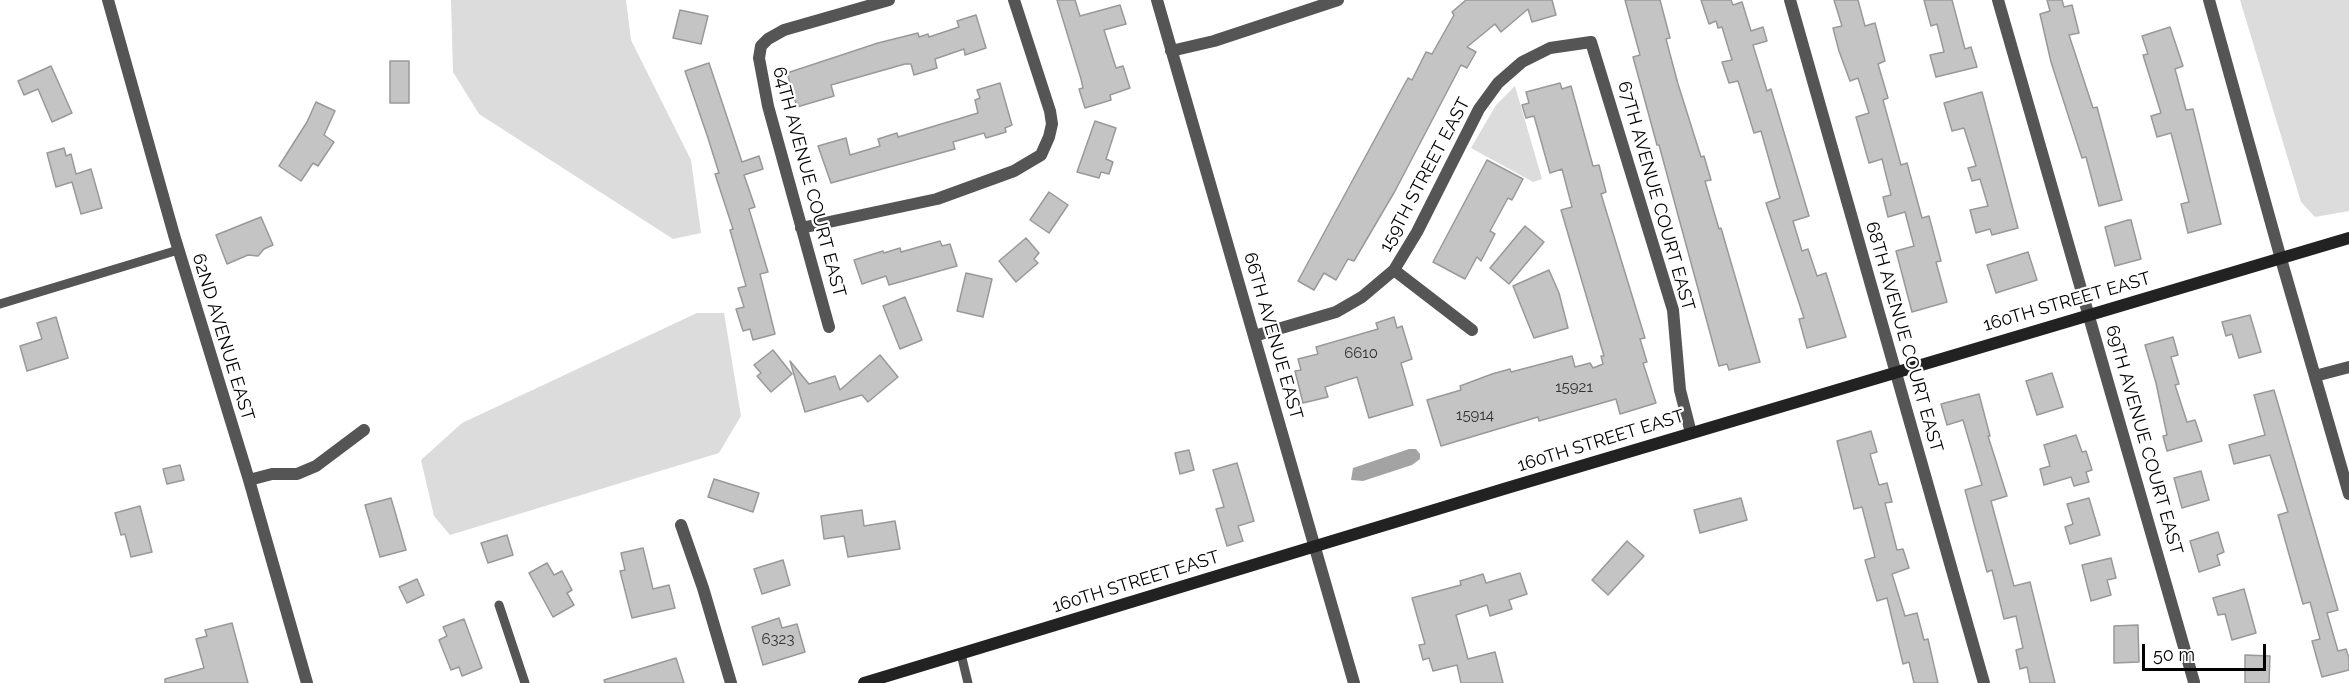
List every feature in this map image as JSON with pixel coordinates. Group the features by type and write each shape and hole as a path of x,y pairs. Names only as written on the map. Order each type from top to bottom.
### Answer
{"main road":[{"name":"160TH STREET EAST","path":"864,683 2349,237"}],"street":[{"name":"62ND AVENUE EAST","path":"108,0 178,250 249,480 307,683"},
{"name":"64TH AVENUE COURT EAST","path":"829,327 760,77 761,46 784,30 889,0"},
{"path":"801,228 937,199 1014,171 1041,155 1052,124 1050,111 1014,0"},
{"name":"66TH AVENUE EAST","path":"1157,0 1354,683"},
{"path":"1171,51 1214,41 1338,0"},
{"name":"68TH AVENUE COURT EAST","path":"1790,0 1984,683"},
{"name":"69TH AVENUE COURT EAST","path":"1998,0 2194,682"},
{"path":"2209,0 2349,494"},
{"name":"159TH STREET EAST","path":"1254,336 1336,312 1362,297 1394,270 1418,232 1479,109 1498,83 1522,62 1550,48 1591,42"},
{"name":"67TH AVENUE COURT EAST","path":"1591,42 1673,310 1680,390 1691,433"},
{"path":"1394,270 1472,330"},
{"path":"2315,376 2349,367"},
{"path":"249,480 273,474 297,474 316,466 364,430"},
{"path":"681,525 703,588 731,683"}],"lane":[{"path":"0,304 178,250"},
{"path":"499,605 525,683"},
{"path":"961,654 968,683"}],"shaded area":[{"path":"451,0 626,0 631,40 691,160 701,233 673,239 479,114 453,72"},
{"path":"2240,0 2349,0 2349,211 2315,217 2301,202"},
{"path":"1515,86 1542,179 1533,182 1471,148 1496,105"},
{"path":"697,313 724,313 741,416 719,453 450,535 434,516 421,460 462,423"},
{"path":"1409,449 1416,449 1420,454 1420,459 1412,465 1363,481 1351,480 1353,468"}],"building":[{"path":"1057,0 1075,0 1080,16 1120,5 1126,24 1104,30 1116,68 1123,66 1130,88 1110,95 1111,100 1085,108 1079,89 1083,88 1081,79"},
{"path":"1466,0 1552,0 1556,15 1532,22 1528,9 1501,32 1495,24 1467,47 1476,52 1467,68 1461,65 1395,191 1354,261 1348,259 1336,280 1324,273 1314,290 1298,281 1408,78 1412,80 1426,52 1432,54 1454,15 1452,12"},
{"path":"1625,0 1660,0 1670,38 1666,39 1678,84 1701,157 1704,156 1711,180 1705,181 1760,362 1729,370 1727,364 1719,366 1633,57 1640,55"},
{"path":"1701,0 1731,0 1733,5 1742,2 1751,31 1763,27 1767,41 1753,45 1767,91 1771,89 1809,216 1793,221 1802,251 1808,249 1817,276 1826,273 1846,337 1807,348 1799,319 1804,318 1766,203 1780,198 1761,131 1754,133 1738,81 1729,83 1722,62 1732,60 1722,27 1718,28 1716,21 1709,24"},
{"path":"1834,0 1858,0 1865,26 1875,23 1885,61 1878,64 1888,98 1883,100 1901,165 1907,163 1922,218 1929,216 1941,261 1936,262 1947,302 1912,312 1896,251 1914,246 1905,212 1888,217 1883,197 1891,195 1882,159 1869,163 1856,117 1869,113 1858,78 1850,81 1839,51 1833,28 1842,26"},
{"path":"1924,0 1952,0 1965,49 1971,47 1977,67 1936,77 1930,55 1944,52 1937,24 1931,26"},
{"path":"2047,0 2062,0 2064,7 2072,5 2079,33 2069,35 2093,108 2097,107 2122,200 2099,206 2086,157 2082,158 2051,62 2040,14 2050,11"},
{"path":"680,10 708,16 701,44 673,38"},
{"path":"976,15 986,48 965,55 964,49 935,59 937,68 914,75 911,64 905,64 831,85 834,96 797,107 787,73 878,43 918,33 919,37 928,34 929,37 959,27 957,21"},
{"path":"2170,27 2183,66 2175,69 2186,110 2193,109 2221,224 2188,233 2181,204 2189,202 2171,133 2157,137 2151,116 2161,113 2143,55 2148,54 2142,36"},
{"path":"390,61 409,61 409,103 390,103"},
{"path":"709,63 742,162 759,156 763,169 744,175 755,207 749,209 768,272 760,274 775,334 753,340 750,329 743,331 736,309 744,307 738,288 746,286 730,230 733,229 715,174 719,173 685,71"},
{"path":"51,66 72,113 52,122 38,89 24,95 18,81"},
{"path":"1000,83 1012,125 1005,128 1006,132 986,138 984,133 953,142 955,149 831,183 818,146 846,138 850,155 880,146 878,139 897,133 898,137 978,113 975,100 980,98 977,90"},
{"path":"1560,83 1562,89 1571,86 1593,166 1599,165 1606,192 1601,194 1645,338 1640,339 1647,362 1643,363 1656,403 1620,414 1616,399 1539,421 1538,417 1441,446 1427,400 1461,390 1460,386 1492,374 1510,369 1511,372 1572,356 1575,367 1590,363 1593,368 1603,364 1601,356 1604,356 1561,210 1572,207 1562,169 1550,173 1534,116 1526,118 1522,105 1529,103 1526,92"},
{"path":"1982,92 2018,228 1992,235 1990,229 1976,233 1970,210 1988,206 1980,179 1972,181 1968,168 1976,166 1964,128 1952,131 1944,103"},
{"path":"316,102 335,111 324,135 334,142 318,166 313,163 301,181 279,166 307,122"},
{"path":"1095,121 1116,128 1106,159 1113,162 1109,174 1101,172 1099,178 1077,172"},
{"path":"64,148 66,156 71,154 76,174 91,169 102,208 81,214 72,182 56,187 47,153"},
{"path":"1487,160 1523,179 1512,200 1508,198 1490,231 1495,234 1481,261 1477,257 1465,279 1433,262"},
{"path":"1049,192 1068,205 1049,233 1030,220"},
{"path":"261,217 273,245 264,249 258,256 248,255 227,264 216,235"},
{"path":"2131,220 2141,259 2115,266 2105,227"},
{"path":"1525,226 1544,242 1509,284 1490,268"},
{"path":"1026,238 1039,253 1034,259 1038,263 1016,282 999,261"},
{"path":"940,241 942,246 950,244 957,266 889,285 886,276 862,284 854,260 883,251 884,253 900,248 901,252"},
{"path":"2028,252 2037,280 1996,293 1987,265"},
{"path":"1549,270 1559,293 1568,328 1534,338 1513,286"},
{"path":"966,273 992,279 983,317 957,311"},
{"path":"905,297 922,340 900,349 883,306"},
{"path":"2250,315 2261,352 2239,358 2232,334 2226,336 2222,322"},
{"path":"56,317 68,358 27,371 20,346 42,339 37,323"},
{"path":"1394,317 1397,328 1402,326 1412,359 1401,363 1413,405 1369,418 1357,377 1325,387 1328,397 1303,403 1295,371 1301,370 1298,359 1318,354 1316,347 1378,329 1376,323"},
{"path":"2173,337 2178,355 2171,357 2179,384 2175,385 2187,422 2195,420 2202,441 2167,451 2163,436 2167,435 2145,345"},
{"path":"773,350 792,374 771,392 757,376 761,373 754,365"},
{"path":"880,355 898,377 868,402 862,395 805,412 790,361 809,384 835,376 840,390"},
{"path":"2052,373 2063,407 2037,415 2026,381"},
{"path":"2274,390 2338,610 2327,613 2338,651 2346,649 2349,658 2349,670 2322,677 2312,641 2320,639 2310,602 2303,604 2278,515 2288,512 2270,455 2234,464 2229,445 2265,435 2254,395"},
{"path":"1979,394 1990,436 1988,436 2007,496 1991,501 2014,586 2030,582 2055,683 2030,683 2027,667 2020,669 2016,650 2023,648 2016,616 2004,619 1992,570 1987,572 1965,490 1982,485 1963,420 1947,425 1941,404"},
{"path":"1871,431 1877,452 1870,454 1879,485 1887,483 1892,502 1885,503 1897,550 1903,549 1909,568 1892,574 1905,616 1917,613 1924,640 1928,639 1938,683 1914,683 1909,662 1903,664 1887,598 1877,601 1865,560 1875,557 1862,507 1854,509 1837,441"},
{"path":"2076,435 2082,452 2086,451 2092,470 2086,472 2089,482 2074,486 2071,477 2044,485 2040,469 2050,466 2044,445"},
{"path":"1189,450 1194,470 1180,474 1175,453"},
{"path":"1237,463 1254,521 1238,526 1243,541 1227,546 1216,509 1224,507 1213,470"},
{"path":"180,465 184,480 167,484 163,469"},
{"path":"2201,471 2209,500 2182,508 2174,478"},
{"path":"714,479 759,493 753,512 708,497"},
{"path":"391,498 406,550 380,557 365,505"},
{"path":"1741,498 1747,520 1700,533 1694,510"},
{"path":"2089,498 2100,535 2070,544 2065,527 2073,524 2067,504"},
{"path":"140,506 152,552 131,557 125,534 121,535 115,513"},
{"path":"862,510 864,526 895,521 900,549 848,557 844,536 824,539 821,516"},
{"path":"2218,532 2224,552 2217,555 2220,565 2199,572 2190,541"},
{"path":"507,535 513,555 488,563 481,543"},
{"path":"1627,541 1644,556 1608,595 1592,580"},
{"path":"643,548 653,589 669,585 675,608 632,618 620,571 625,570 621,553"},
{"path":"2111,558 2116,578 2107,580 2111,595 2091,601 2082,565"},
{"path":"783,560 790,585 762,594 754,569"},
{"path":"547,563 554,575 562,571 572,590 567,593 574,605 553,617 529,573"},
{"path":"1520,573 1527,594 1509,600 1512,609 1490,616 1487,605 1456,615 1468,659 1495,652 1503,683 1461,683 1457,665 1433,671 1429,658 1423,660 1419,645 1425,644 1412,598 1461,585 1460,581 1483,574 1486,583"},
{"path":"417,579 424,595 407,603 399,587"},
{"path":"2244,589 2256,633 2232,640 2225,614 2218,615 2213,598"},
{"path":"779,618 782,628 797,624 805,652 763,665 752,627"},
{"path":"464,619 482,668 462,676 459,667 451,670 439,640 447,636 443,627"},
{"path":"232,623 248,683 165,683 165,679 204,668 196,639 207,636 205,630"},
{"path":"2138,625 2139,662 2114,663 2114,626"},
{"path":"2245,655 2270,656 2269,683 2245,683"},
{"path":"676,658 684,683 605,683 604,680"}]}
